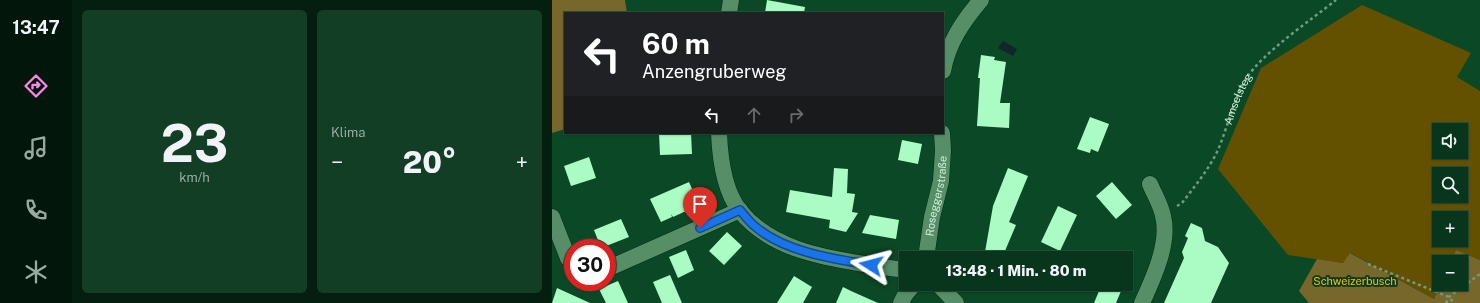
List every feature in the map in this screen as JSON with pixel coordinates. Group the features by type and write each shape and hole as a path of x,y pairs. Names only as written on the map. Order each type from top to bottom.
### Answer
{"street":[{"path":"730,12 731,0"},
{"path":"944,66 955,35 981,0"},
{"path":"719,134 725,176 740,210 757,229 779,241 807,252 842,260 899,269"},
{"name":"Roseggerstraße","path":"927,251 932,217 941,181 942,134"},
{"path":"1142,303 1154,276 1161,254 1164,237 1164,216 1150,184"},
{"path":"616,265 740,210"},
{"path":"552,217 564,248"},
{"path":"901,303 909,291"},
{"path":"945,291 956,303"}],"path":[{"name":"Amselsteg","path":"1164,216 1182,203 1209,166 1218,150 1236,98 1247,78 1265,58 1336,0"},
{"path":"1368,264 1449,297 1454,303"},
{"path":"1446,303 1449,297 1480,274"}],"shaded area":[{"path":"1362,5 1471,53 1457,77 1480,91 1480,260 1456,250 1454,255 1432,255 1432,291 1438,291 1434,299 1351,253 1343,263 1288,255 1218,169 1261,68"}],"green space":[{"path":"552,0 625,0 627,12 564,12 564,129 552,133"},
{"name":"Schweizerbusch","path":"1456,250 1468,255 1454,255"},
{"name":"Schweizerbusch","path":"1350,253 1434,299 1438,291 1468,291 1468,255 1480,260 1480,303 1309,303 1299,291 1317,259 1343,263"}],"water":[{"path":"1003,41 1017,49 1013,56 998,48"}],"building":[{"path":"767,0 805,7 804,12 765,12"},
{"path":"981,55 995,57 994,60 1006,62 1000,103 1010,103 1009,128 977,126 980,78 978,78"},
{"path":"1090,117 1109,124 1098,152 1091,149 1090,153 1077,149"},
{"path":"659,134 691,134 692,154 660,155"},
{"path":"902,140 922,144 918,164 898,160"},
{"path":"589,157 596,178 571,186 564,166"},
{"path":"834,168 848,169 847,193 855,194 852,212 858,213 846,232 829,228 830,220 786,212 790,190 832,197"},
{"path":"1008,168 1028,176 1009,222 1016,225 1005,251 985,251 993,206"},
{"path":"689,182 699,205 673,217 671,214 672,217 661,222 650,199"},
{"path":"1112,182 1132,205 1116,219 1096,196"},
{"path":"1058,206 1077,215 1060,251 1041,242"},
{"path":"870,215 899,220 896,239 862,233"},
{"path":"621,219 629,237 616,242 616,239 598,239 594,230"},
{"path":"1191,223 1202,228 1205,241 1218,247 1229,263 1211,303 1164,303 1184,258 1182,252 1188,238 1185,236"},
{"path":"727,232 742,246 724,265 709,251"},
{"path":"686,250 694,270 678,278 669,257"},
{"path":"670,275 682,303 662,303 653,282"},
{"path":"794,276 812,287 803,303 777,303"},
{"path":"618,281 628,303 606,303 600,291 616,291 616,282"},
{"path":"843,287 851,291 878,303 836,303"},
{"path":"557,288 590,303 552,303"},
{"path":"1099,291 1121,291 1116,303 1094,303"}],"route":[{"path":"700,228 740,210 757,229 779,241 807,252 871,265"}]}
